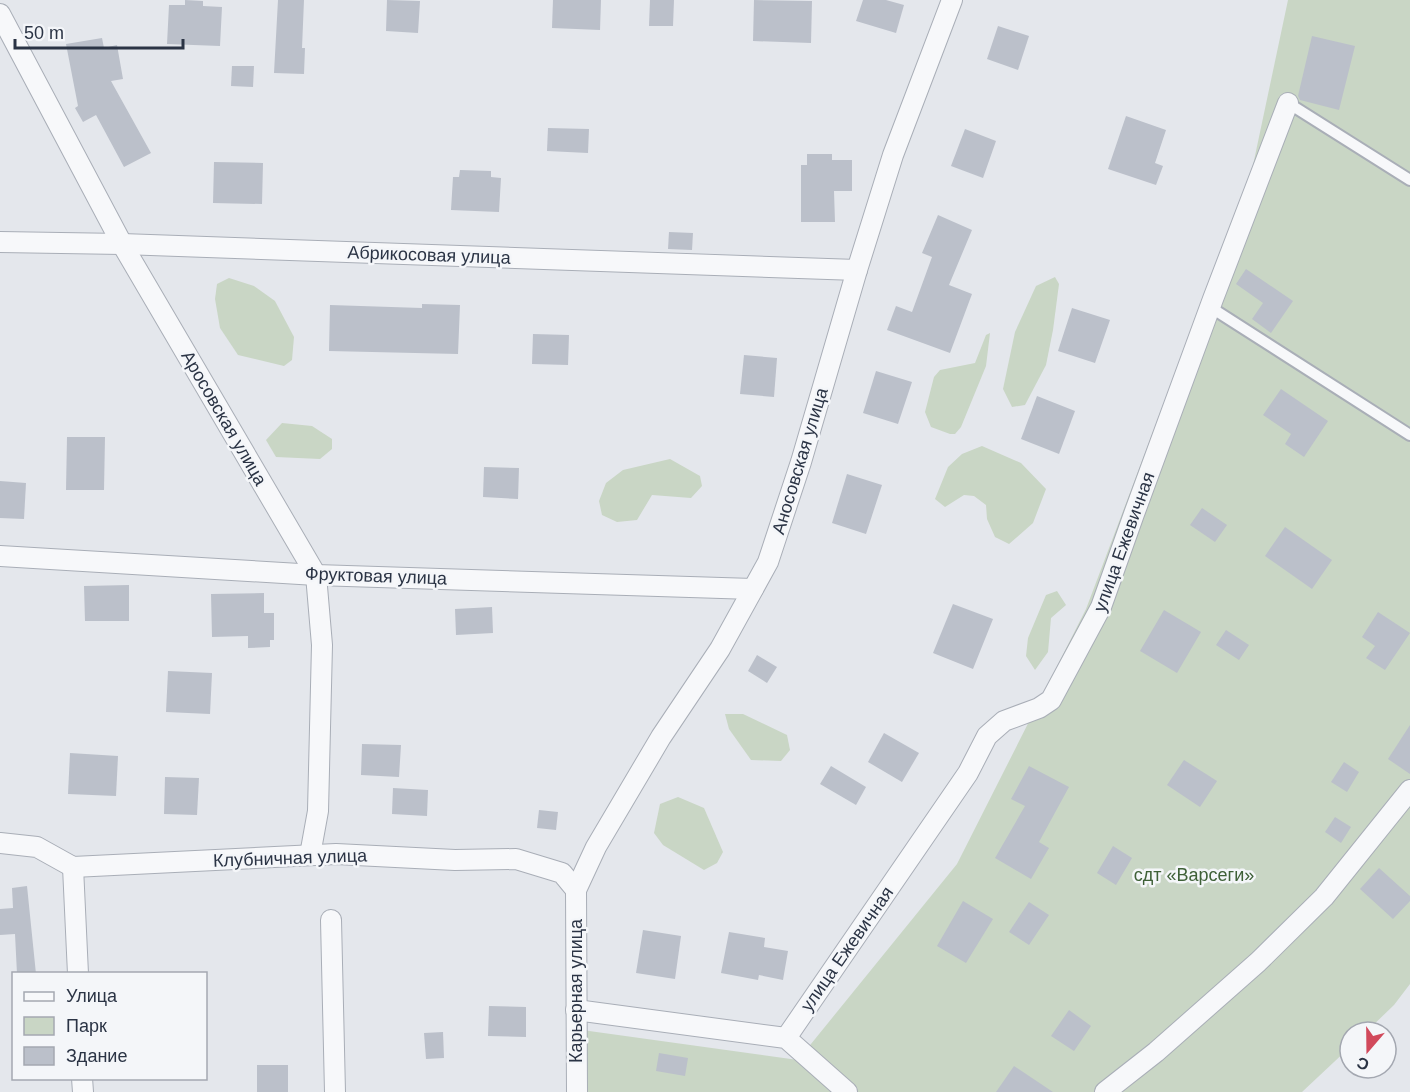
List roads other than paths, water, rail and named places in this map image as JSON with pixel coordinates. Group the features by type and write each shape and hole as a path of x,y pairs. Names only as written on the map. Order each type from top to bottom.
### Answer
{"street":[{"name":"Аносовская улица","path":"576,890 597,848 661,737 720,649 768,562 801,462 893,155 952,0"},
{"name":"Аросовская улица","path":"0,14 122,244 316,575 322,645 318,811 310,855"},
{"name":"улица Ежевичная","path":"786,1038 968,773 987,736 1004,722 1039,708 1051,700 1101,607 1210,307 1288,103"},
{"name":"Абрикосовая улица","path":"0,242 122,244 857,270"},
{"name":"Фруктовая улица","path":"0,556 316,575 753,589"},
{"path":"1105,1092 1156,1052 1258,962 1324,897 1410,790"},
{"path":"0,843 37,847 73,867 78,972"},
{"name":"Клубничная улица","path":"73,867 336,854 455,860 516,859 562,873 576,890"},
{"name":"Карьерная улица","path":"576,890 577,1092"},
{"path":"331,920 335,1092"},
{"path":"576,1010 786,1038 847,1092"}],"lane":[{"path":"1288,103 1410,180"},
{"path":"1210,307 1410,435"}],"park label":[{"name":"сдт «Варсеги»","path":"1194,875"}]}
